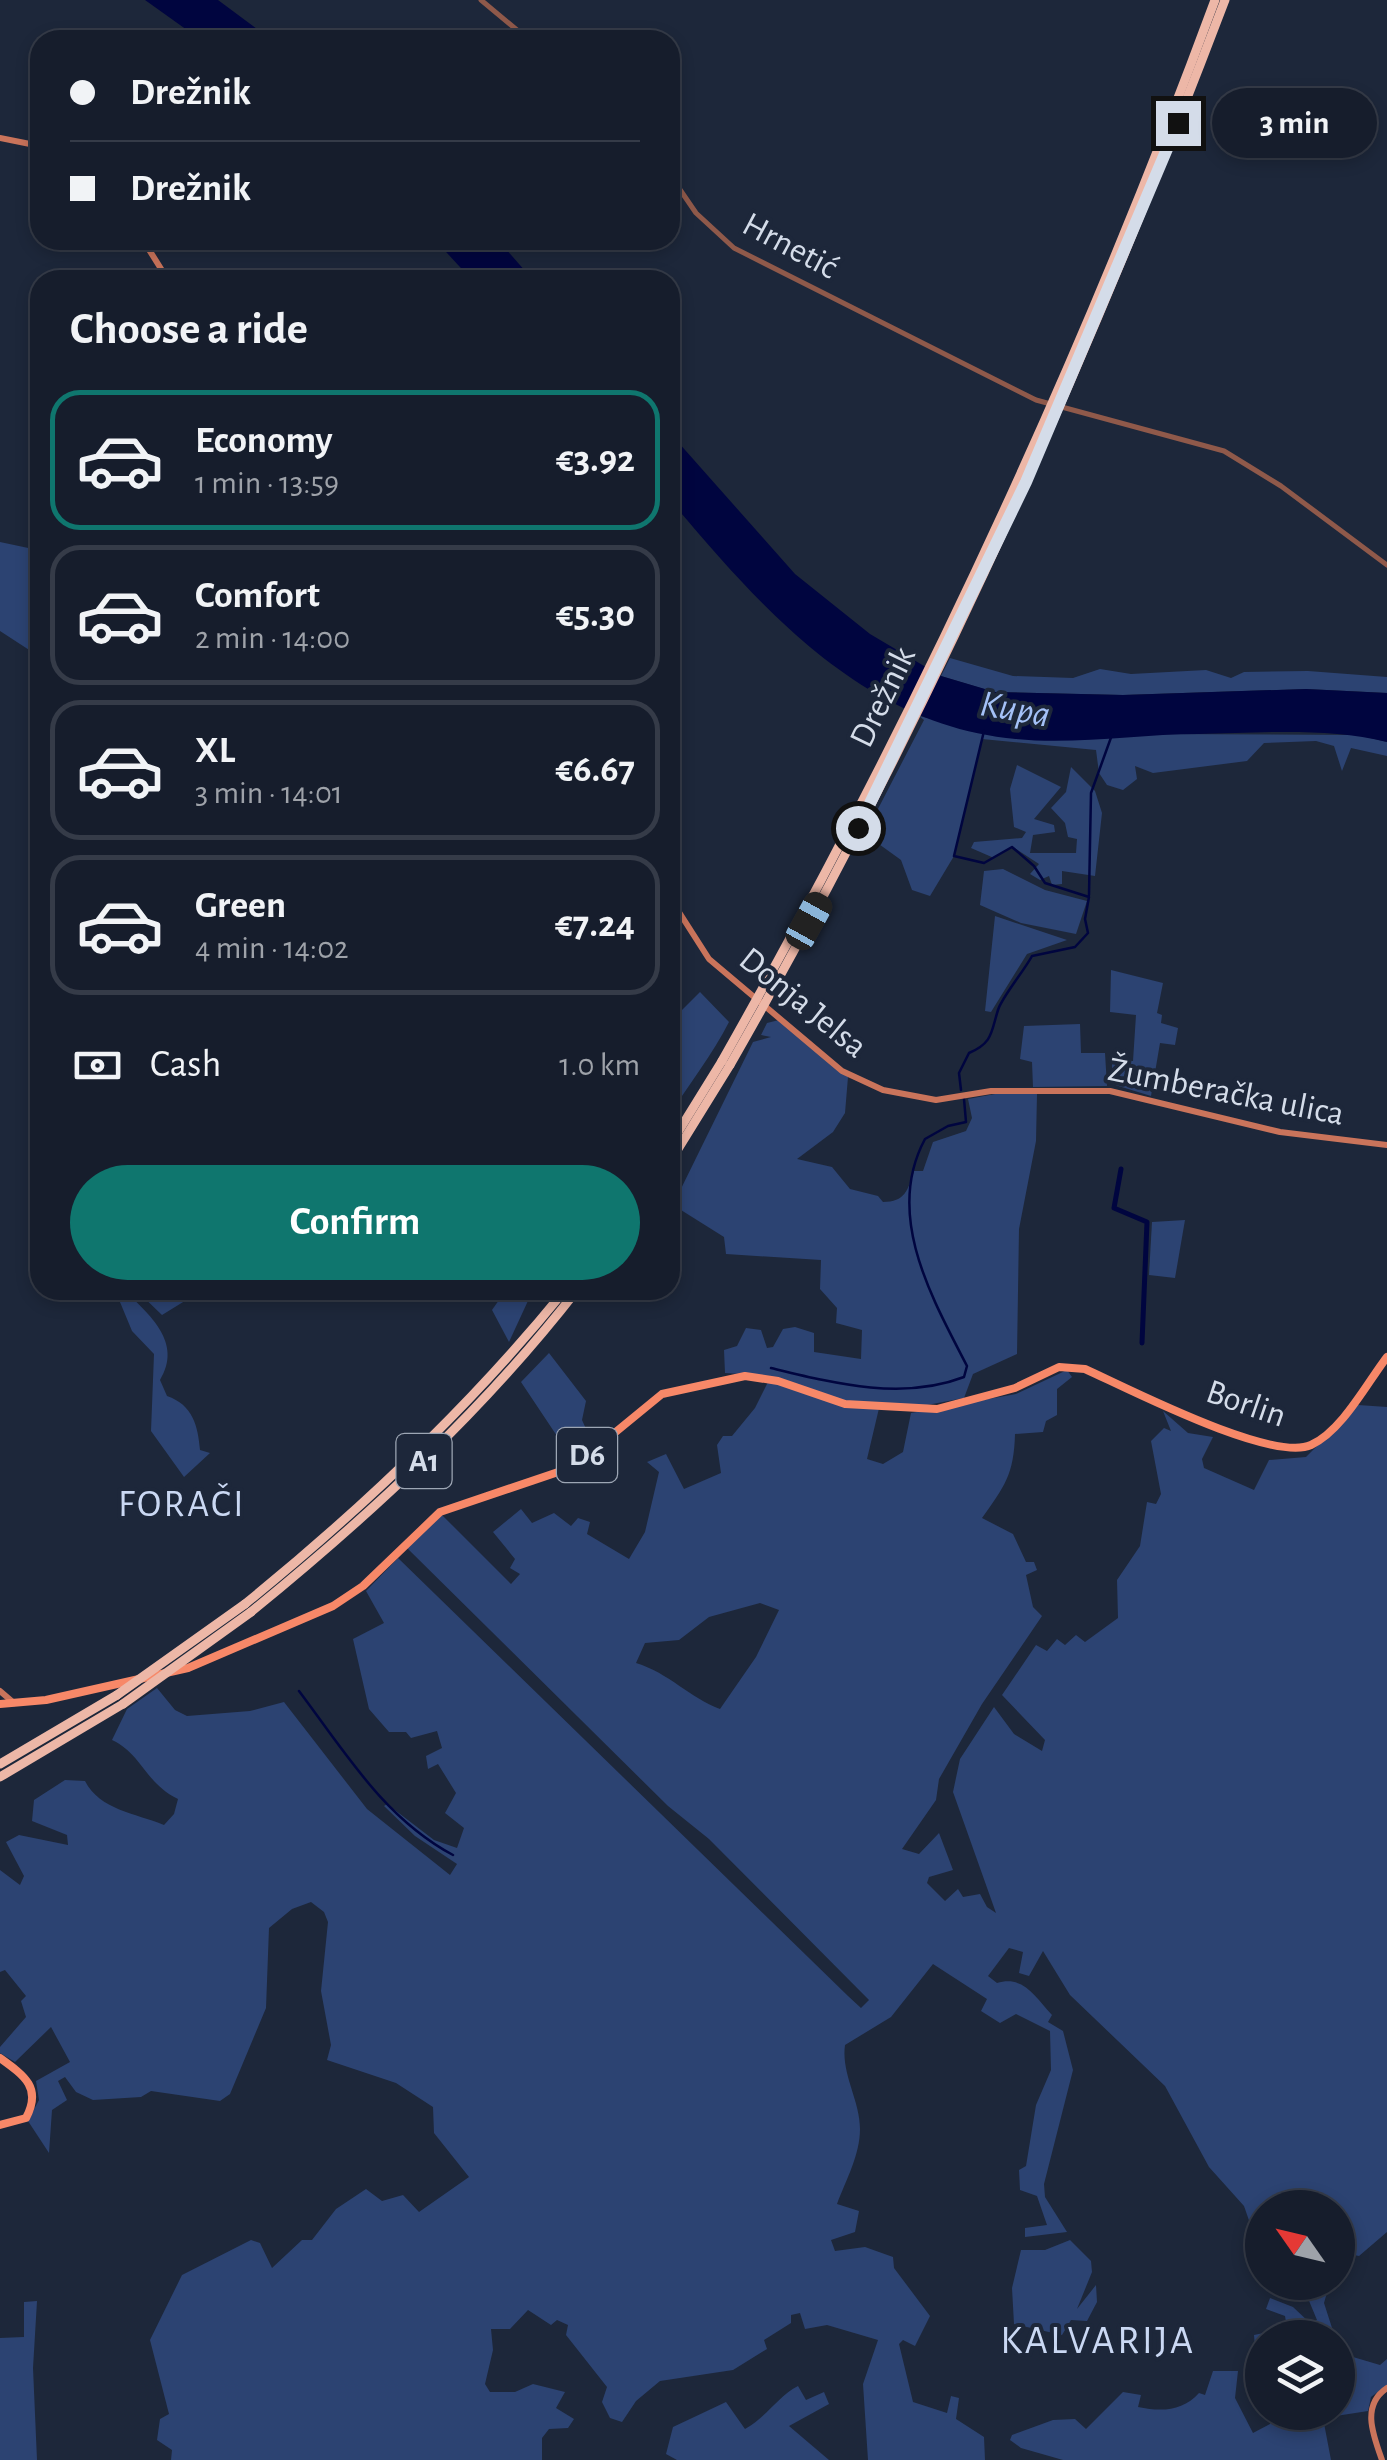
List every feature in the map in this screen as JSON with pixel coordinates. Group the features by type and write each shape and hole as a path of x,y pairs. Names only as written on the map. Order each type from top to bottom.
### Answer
{"highway":[{"name":"Drežnik","path":"726,1063 850,824 1006,504 1099,292 1215,0"},
{"name":"Drežnik","path":"726,1063 858,828 994,552 1116,274 1225,0"},
{"path":"680,1130 726,1063"},
{"path":"680,1144 726,1063"},
{"name":"A1","path":"248,1608 394,1477 511,1356 557,1300"},
{"name":"A1","path":"0,1777 120,1699 248,1608 400,1484 494,1388 569,1300"},
{"name":"A1","path":"0,1764 120,1699"}],"main road":[{"path":"0,138 30,144"},
{"name":"Donja Jelsa","path":"680,914 709,959 842,1071 883,1090 936,1100"},
{"name":"Žumberačka ulica","path":"936,1100 992,1091 1110,1091 1280,1132 1387,1145"},
{"name":"Borlin","path":"14,1703 46,1700 188,1668 333,1606 363,1586 440,1512 572,1467 662,1394 745,1376 778,1381 845,1404 936,1408 1015,1388 1059,1367 1085,1369 1258,1443 1301,1448 1329,1431 1387,1357"},
{"path":"0,1691 14,1703"},
{"name":"D6","path":"0,1704 14,1703"},
{"path":"0,2058 24,2076 33,2088 34,2102 26,2118 0,2125"},
{"path":"1382,2460 1370,2408 1376,2396 1387,2388"}],"street":[{"path":"481,0 517,30"},
{"name":"Hrnetić","path":"680,190 696,213 734,248 1036,400 1224,451 1281,486 1387,565"}],"shaded area":[{"path":"0,542 30,548 30,650 0,631"},
{"path":"950,658 1013,676 1073,678 1100,669 1131,674 1206,670 1231,678 1244,672 1308,671 1387,677 1387,693 1306,689 1123,695 994,692 941,676"},
{"path":"919,716 1017,739 1145,734 1358,735 1387,742 1387,756 1351,748 1342,771 1334,746 1316,741 1264,743 1247,761 1153,773 1135,766 1137,779 1123,790 1107,785 1099,773 1096,750 982,739 954,856 930,896 912,890 901,860 865,834 924,720"},
{"path":"1017,765 1061,787 1034,819 1054,825 1055,832 1033,835 1030,853 1076,853 1077,839 1068,837 1065,823 1051,808 1066,792 1071,767 1095,791 1102,813 1095,876 1062,871 1062,884 1052,885 1049,876 1040,880 1030,874 1039,864 1013,847 994,858 971,848 974,842 1022,838 1026,832 1014,827 1010,789"},
{"path":"1003,869 1045,890 1087,901 1076,934 1021,923 980,905 984,871"},
{"path":"995,916 1067,940 1027,954 991,1012 985,1011"},
{"path":"1111,970 1163,983 1157,1013 1162,1015 1161,1023 1178,1028 1175,1045 1160,1043 1151,1096 1112,1084 1112,1060 1133,1061 1136,1015 1110,1012"},
{"path":"700,992 729,1022 680,1099 680,1008"},
{"path":"779,1020 848,1077 845,1113 833,1132 797,1159 832,1167 850,1189 878,1196 883,1202 904,1194 914,1171 923,1171 933,1142 966,1131 972,1118 968,1099 995,1094 1037,1094 1036,1141 1019,1229 1017,1354 973,1374 964,1398 922,1406 880,1404 867,1459 883,1464 903,1452 911,1413 1016,1394 1067,1370 1072,1377 1057,1389 1057,1415 1046,1421 1043,1432 1015,1434 1013,1460 1006,1480 982,1518 1013,1534 1026,1562 1034,1562 1037,1570 1026,1575 1033,1607 1042,1616 982,1704 939,1779 936,1800 902,1849 919,1854 939,1833 953,1870 929,1877 927,1883 945,1901 958,1889 963,1897 980,1894 987,1907 996,1913 953,1792 960,1759 994,1707 1014,1734 1042,1751 1045,1740 1002,1695 1036,1645 1047,1651 1057,1639 1065,1645 1076,1635 1085,1642 1118,1618 1117,1580 1140,1546 1147,1502 1156,1504 1161,1494 1151,1441 1164,1428 1171,1431 1163,1411 1188,1433 1213,1437 1202,1459 1204,1468 1254,1490 1269,1460 1306,1457 1358,1405 1387,1407 1387,2232 1355,2255 1355,2190 1245,2190 1245,2209 1209,2167 1165,2086 1070,1995 1043,1951 1029,1976 1019,1973 1023,1952 1009,1948 988,1976 997,1983 1015,1982 1034,1995 1052,2015 1048,2022 1063,2031 1073,2070 1044,2184 1045,2197 1067,2232 1025,2237 1025,2228 1047,2225 1037,2196 1020,2190 1019,2170 1026,2166 1036,2105 1051,2070 1050,2031 1016,2014 1000,2023 981,2011 987,1999 933,1964 891,2017 845,2045 860,2129 855,2158 837,2204 859,2211 855,2232 831,2240 835,2251 865,2247 893,2257 894,2268 930,2316 915,2346 903,2340 899,2344 913,2402 947,2413 951,2396 959,2398 956,2419 984,2437 985,2460 868,2460 863,2384 878,2340 827,2325 805,2329 800,2313 791,2315 791,2323 764,2340 767,2349 733,2370 660,2381 636,2401 622,2422 610,2418 602,2402 607,2387 566,2335 568,2325 557,2320 551,2325 528,2310 510,2329 491,2329 493,2350 485,2384 490,2392 515,2392 533,2384 565,2392 556,2408 574,2419 568,2428 549,2429 542,2438 542,2460 171,2460 172,2450 157,2440 160,2419 169,2414 150,2340 182,2275 251,2240 260,2243 272,2268 302,2240 312,2240 336,2209 366,2189 382,2201 403,2195 419,2212 469,2177 434,2133 433,2107 396,2083 327,2060 331,2045 321,1991 328,1922 324,1912 311,1902 292,1909 269,1928 266,2008 230,2094 220,2101 151,2091 141,2097 93,2100 76,2092 65,2077 58,2081 67,2100 52,2110 49,2153 28,2121 39,2100 36,2081 70,2062 51,2027 15,2062 0,2053 0,2047 26,2017 21,2001 26,1996 5,1970 0,1972 0,1870 20,1885 24,1876 6,1842 19,1835 68,1845 67,1835 32,1821 34,1800 65,1780 85,1781 109,1805 164,1825 174,1814 178,1799 112,1740 127,1709 157,1688 175,1710 187,1716 250,1711 284,1702 367,1809 450,1875 457,1864 415,1836 384,1806 387,1804 434,1840 457,1848 464,1828 445,1813 456,1793 438,1764 428,1769 426,1756 442,1748 437,1731 411,1738 406,1732 389,1732 369,1709 353,1639 384,1623 366,1591 398,1558 848,1996 861,2008 869,2000 709,1839 668,1806 407,1548 442,1515 511,1584 520,1574 510,1568 515,1559 493,1532 521,1509 532,1523 554,1513 571,1526 578,1518 590,1522 587,1534 629,1559 645,1532 659,1472 647,1462 666,1454 684,1489 721,1473 717,1445 723,1436 732,1436 755,1408 771,1376 725,1373 724,1350 737,1346 746,1328 761,1330 767,1348 773,1347 783,1329 795,1327 814,1333 814,1352 861,1359 862,1330 836,1323 837,1308 820,1289 821,1260 726,1254 724,1237 680,1209 680,1191 753,1042 771,1037 761,1035 767,1023","holes":["760,1603 779,1610 756,1657 720,1709 636,1663 645,1643 679,1640 709,1617"]},
{"path":"1080,1024 1081,1053 1105,1053 1107,1086 1033,1087 1032,1062 1020,1059 1024,1026"},
{"path":"1185,1220 1175,1278 1149,1275 1152,1222"},
{"path":"119,1300 135,1300 160,1330 168,1354 160,1380 167,1396 183,1405 192,1417 200,1450 210,1453 184,1477 151,1431 154,1354 132,1331"},
{"path":"146,1300 186,1300 162,1315"},
{"path":"499,1300 528,1300 509,1342 492,1310"},
{"path":"549,1353 586,1401 582,1420 591,1440 569,1454 521,1382"},
{"path":"1070,2240 1091,2261 1092,2272 1077,2309 1096,2285 1097,2302 1087,2321 1071,2320 1062,2335 1014,2324 1012,2288 1021,2250 1045,2250"},
{"path":"1269,2300 1293,2307 1307,2320 1286,2320 1285,2316 1266,2309"},
{"path":"1309,2300 1325,2300 1329,2320 1317,2320"},
{"path":"37,2301 33,2368 37,2460 0,2460 0,2338 24,2337 24,2302"},
{"path":"1355,2358 1380,2365 1387,2359 1387,2385 1371,2397 1368,2411 1355,2413"},
{"path":"1213,2371 1238,2371 1235,2398 1245,2417 1245,2430 1325,2430 1331,2460 1063,2460 1021,2448 1010,2440 1012,2435 1053,2420 1075,2419 1086,2429 1123,2392 1141,2395 1138,2407 1179,2407 1199,2393 1205,2395"},
{"path":"798,2386 806,2400 824,2392 829,2404 789,2426 829,2460 677,2460 666,2454 673,2427 726,2402 745,2429"}],"water":[{"path":"145,0 218,0 258,30 187,30"},
{"path":"444,250 507,250 524,270 463,270"},
{"name":"Kupa","path":"680,444 795,574 870,634 941,676 995,692 1123,695 1306,689 1387,693 1387,742 1293,732 1038,741 961,729 910,711 820,656 680,512"}],"waterway":[{"name":"Kupa","path":"961,1090 959,1073 969,1053 987,1041 1000,1005 1032,956 1075,947 1088,933 1085,919 1089,897 1045,883 1034,866 1012,847 984,863 954,856 984,731"},
{"path":"1089,895 1091,793 1113,732"},
{"path":"771,1368 843,1384 892,1389 964,1377 967,1366 940,1313 918,1256 909,1197 925,1139 948,1126 966,1122 964,1099"},
{"path":"1121,1169 1114,1208 1147,1222 1142,1343"},
{"path":"299,1691 386,1803 428,1840 453,1855"}],"district":[{"name":"FORAČI","path":"182,1505"},
{"name":"KALVARIJA","path":"1098,2341"}],"route":[{"path":"858,828 940,666 1026,482 1178,123"}]}
